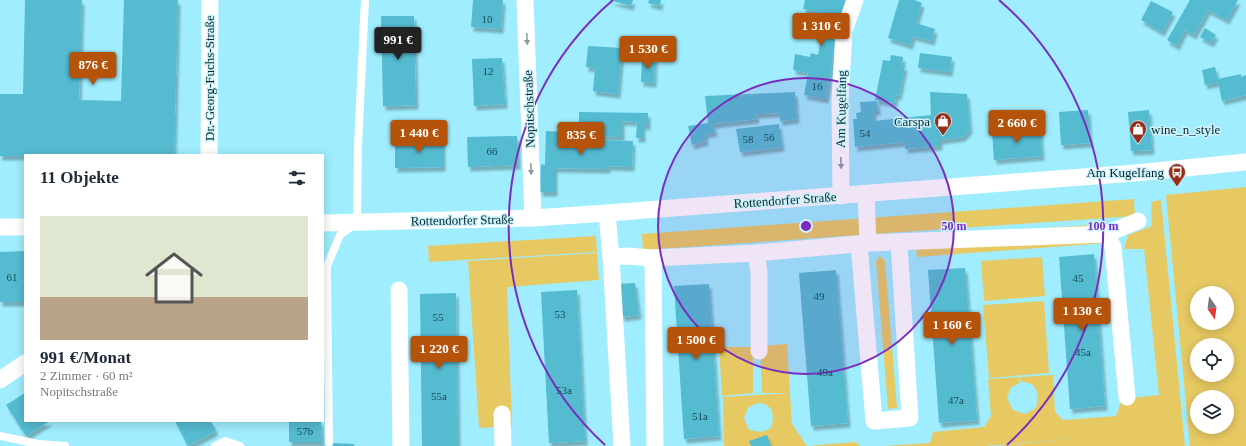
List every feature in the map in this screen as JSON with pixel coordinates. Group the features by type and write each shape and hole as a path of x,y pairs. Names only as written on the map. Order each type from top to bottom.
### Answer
{"street":[{"name":"Dr.-Georg-Fuchs-Straße","path":"209,154 210,0"},
{"name":"Nopitschstraße","path":"525,0 533,218"},
{"name":"Am Kugelfang","path":"841,196 840,100 844,31 855,0"},
{"name":"Rottendorfer Straße","path":"324,223 533,218 1135,173 1246,162"},
{"path":"866,194 864,244 874,420 910,418 899,243"},
{"path":"607,213 622,446"},
{"path":"611,257 627,256 653,258 756,253 864,244 1106,234 1138,221"},
{"path":"0,226 24,227"},
{"path":"1106,234 1113,247 1127,397"},
{"path":"756,253 759,271 759,351"},
{"path":"653,258 655,446"},
{"path":"399,290 401,446"},
{"path":"0,380 24,364"},
{"path":"502,414 503,446"}],"lane":[{"path":"329,442 327,266 340,235 357,222 358,145 365,0"},
{"path":"0,436 38,444 65,446"},
{"path":"216,446 225,441 240,446"}],"shaded area":[{"path":"1246,187 1246,446 1190,446 1166,195"},
{"path":"1134,199 1135,216 643,250 642,234"},
{"path":"1161,200 1185,446 994,446 1068,439 985,446 883,446 930,443 933,432 984,427 991,416 988,379 1019,377 1020,383 1011,387 1007,398 1013,410 1025,414 1036,408 1037,394 1036,390 1031,384 1021,382 1020,377 1053,375 1055,412 1063,420 1116,416 1122,399 1159,395 1144,249 1124,249 1128,235 1152,226 1151,202"},
{"path":"1105,224 1106,243 917,257 915,237"},
{"path":"596,236 597,252 429,262 428,246"},
{"path":"597,253 599,280 507,287 512,426 479,428 468,261"},
{"path":"880,256 885,261 897,408 888,409 876,261"},
{"path":"1042,257 1045,296 984,301 981,261"},
{"path":"1044,301 1049,373 989,378 983,305"},
{"path":"787,344 790,393 762,393 760,346"},
{"path":"719,347 753,347 753,393 722,396"},
{"path":"790,393 792,424 807,446 724,446 723,397","holes":["757,403 770,407 772,411 773,419 771,428 762,432 749,430 744,418 748,408"]},
{"path":"856,442 860,446 807,446"}],"building":[{"path":"25,0 82,0 79,100 121,101 124,0 178,0 174,154 24,154 24,156 0,156 0,94 23,94"},
{"path":"473,0 503,0 501,29 471,27"},
{"path":"609,0 633,0 631,6"},
{"path":"649,0 661,0 660,6 648,3"},
{"path":"805,0 846,0 837,31 826,99 804,95 808,73 793,70 795,54 810,57 811,53 818,55 823,28 815,26 819,12 803,9"},
{"path":"899,0 914,0 922,3 916,23 935,29 932,41 913,36 910,45 888,38"},
{"path":"1190,0 1238,0 1227,20 1208,10 1194,35 1185,30 1177,46 1167,40"},
{"path":"1151,1 1173,12 1162,32 1141,20"},
{"path":"381,16 414,16 416,105 383,106"},
{"path":"1205,28 1216,35 1211,43 1200,37"},
{"path":"588,46 622,48 618,94 593,91 595,68 586,67"},
{"path":"920,53 952,57 950,72 918,68"},
{"path":"891,55 903,57 902,66 905,66 899,96 896,95 895,103 875,100 883,60 890,61"},
{"path":"642,57 655,57 654,83 641,82"},
{"path":"502,58 505,104 474,106 472,59"},
{"path":"1215,67 1218,79 1241,74 1241,77 1246,75 1246,95 1222,101 1218,82 1205,85 1202,70"},
{"path":"795,92 797,119 780,121 779,113 756,114 757,119 713,124 715,132 705,134 706,141 692,145 688,126 708,123 705,96"},
{"path":"930,92 967,94 970,129 963,137 940,140 940,146 905,149 905,142 855,147 853,119 857,119 856,113 861,112 860,102 877,101 878,111 874,111 874,121 931,115"},
{"path":"1088,110 1090,143 1061,145 1059,112"},
{"path":"1149,110 1152,150 1131,151 1128,112"},
{"path":"579,112 648,113 648,126 643,125 643,138 636,138 637,122 622,121 622,137 598,136 598,124 579,124"},
{"path":"779,124 782,147 740,152 736,129"},
{"path":"1040,127 1042,156 994,160 992,131"},
{"path":"546,131 565,132 564,139 633,141 632,167 608,166 608,169 555,168 555,192 540,192 541,164 545,165"},
{"path":"517,136 518,165 468,167 467,137"},
{"path":"443,139 443,167 395,168 395,140"},
{"path":"24,251 24,302 0,302 0,252"},
{"path":"1094,254 1105,406 1070,409 1059,257"},
{"path":"965,268 977,420 939,423 928,270"},
{"path":"836,270 848,423 811,426 799,273"},
{"path":"635,283 639,315 622,317 619,284"},
{"path":"709,284 719,436 684,439 674,286"},
{"path":"577,290 585,441 549,443 541,292"},
{"path":"456,293 458,446 422,446 420,294"},
{"path":"24,394 24,422 48,422 26,436 6,405"},
{"path":"176,422 212,422 216,431 188,446"},
{"path":"289,422 321,422 322,442 289,442"},
{"path":"767,435 771,446 751,446 749,441"},
{"path":"333,443 355,444 354,446 333,446"}],"place":[{"name":"Carspa","path":"943,136"},
{"name":"wine_n_style","path":"1138,144"},
{"name":"Am Kugelfang","path":"1177,187"}]}
